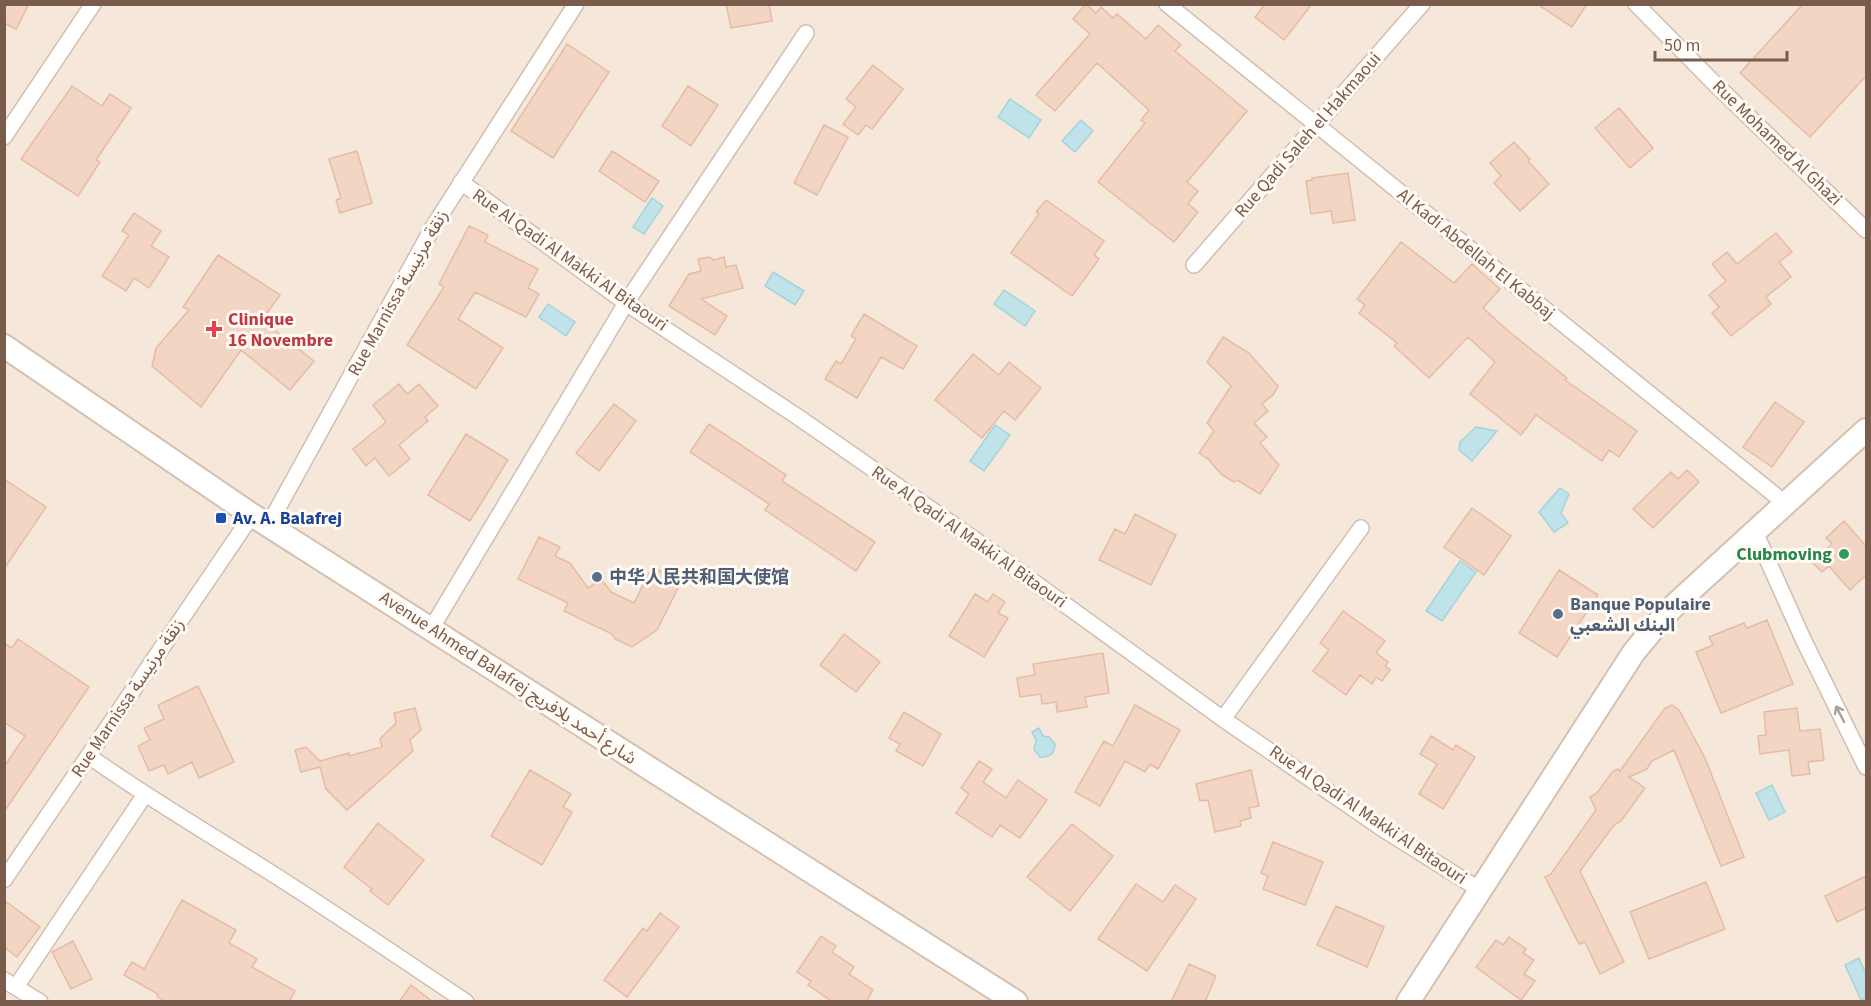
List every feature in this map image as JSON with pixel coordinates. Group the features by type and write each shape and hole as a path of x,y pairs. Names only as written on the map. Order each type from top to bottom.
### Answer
{"main road":[{"name":"Avenue Ahmed Balafrej شارع أحمد بلافريج","path":"4,346 260,520 1016,1002"},
{"path":"1408,1002 1648,633 1866,430"}],"street":[{"path":"4,137 93,4"},
{"name":"Rue Marnissa زنقة مرنيسة","path":"4,880 89,756 260,520 460,182 576,4"},
{"name":"Al Kadi Abdellah El Kabbaj","path":"1167,4 1786,504"},
{"name":"Rue Qadi Saleh el Hakmaoui","path":"1194,265 1422,4"},
{"name":"Rue Mohamed Al Ghazi","path":"1636,4 1866,230"},
{"path":"431,629 626,303 807,33"},
{"name":"Rue Al Qadi Al Makki Al Bitaouri","path":"460,182 626,303 798,417 991,551 1223,719 1386,831 1480,890"},
{"path":"1223,719 1361,528"},
{"path":"1755,532 1803,639 1866,767"},
{"path":"89,756 144,796 371,937 466,1002"},
{"path":"40,1002 10,984 144,796"}],"shaded area":[{"path":"5,5 1866,5 1866,1001 5,1001"}],"water":[{"path":"1010,99 1041,120 1029,138 998,117"},
{"path":"1081,120 1093,131 1075,152 1062,141"},
{"path":"652,198 663,206 644,234 633,227"},
{"path":"773,272 804,291 795,305 765,286"},
{"path":"1004,290 1035,311 1025,326 994,304"},
{"path":"548,304 575,322 566,336 539,317"},
{"path":"995,425 1010,435 984,471 970,461"},
{"path":"1476,427 1497,431 1472,461 1459,450 1460,442"},
{"path":"1560,488 1569,494 1561,513 1568,523 1554,532 1539,512"},
{"path":"1460,561 1476,572 1442,621 1426,611"},
{"path":"1039,728 1043,736 1049,737 1055,744 1053,752 1047,757 1040,757 1034,750 1036,740 1032,732"},
{"path":"1772,785 1785,812 1769,820 1756,793"},
{"path":"1859,958 1866,974 1866,998 1861,1000 1845,965"}],"building":[{"path":"4,4 29,4 16,29 4,23"},
{"path":"726,4 769,4 772,21 731,28"},
{"path":"1086,4 1096,13 1101,7 1113,18 1117,14 1146,39 1158,25 1181,45 1175,51 1247,111 1187,182 1198,191 1188,204 1198,212 1174,242 1098,182 1145,123 1141,120 1149,110 1097,63 1055,111 1036,95 1090,34 1073,19"},
{"path":"1265,4 1312,4 1284,40 1255,17"},
{"path":"1537,4 1587,4 1572,27"},
{"path":"1803,4 1866,4 1866,76 1810,137 1740,73"},
{"path":"567,44 609,72 553,158 511,131"},
{"path":"873,65 903,89 872,129 866,125 858,135 843,124 856,107 846,99"},
{"path":"72,86 102,106 110,94 131,108 96,160 100,162 78,196 21,159"},
{"path":"688,86 718,105 691,146 662,126"},
{"path":"1619,108 1653,148 1630,168 1595,128"},
{"path":"824,125 848,137 817,195 794,183"},
{"path":"1514,142 1549,184 1520,211 1494,183 1501,176 1490,163"},
{"path":"357,151 372,203 340,213 336,200 341,198 329,159"},
{"path":"612,151 659,181 645,202 599,171"},
{"path":"1348,173 1355,220 1333,223 1331,211 1311,214 1306,181 1312,178"},
{"path":"1046,200 1104,241 1094,255 1099,259 1072,296 1011,253 1039,214 1036,212"},
{"path":"134,213 161,231 151,246 169,257 149,288 134,278 126,291 102,276 129,235 122,231"},
{"path":"469,226 488,235 485,242 538,269 528,288 539,294 526,317 475,292 458,319 503,348 476,389 407,345 444,287 439,284"},
{"path":"1776,233 1792,252 1779,262 1791,277 1766,297 1771,304 1731,336 1712,313 1719,307 1709,295 1726,281 1712,264 1727,252 1737,264"},
{"path":"1401,242 1454,283 1472,264 1500,289 1483,308 1567,378 1565,380 1637,431 1619,457 1609,450 1602,461 1536,415 1521,435 1470,394 1495,362 1468,337 1429,378 1394,346 1397,343 1359,313 1365,305 1357,299"},
{"name":"Clinique 16 Novembre","path":"218,255 280,295 262,320 314,361 290,390 241,350 201,407 152,366 156,348 189,310 183,307"},
{"path":"709,257 714,260 724,257 726,267 736,265 743,288 701,299 727,316 715,335 669,306 689,274 701,271 698,259"},
{"path":"864,314 917,346 903,369 881,357 857,398 825,379 836,361 841,364 856,339 851,336"},
{"path":"1223,337 1249,353 1278,386 1273,395 1262,404 1268,411 1254,423 1267,437 1260,443 1279,465 1260,494 1237,480 1234,482 1222,475 1208,459 1199,453 1214,431 1207,423 1231,386 1207,362"},
{"path":"973,354 999,375 1009,362 1041,388 1015,420 1004,411 982,438 935,400"},
{"path":"399,384 407,394 419,384 438,406 425,417 428,421 399,445 410,459 389,476 375,458 366,466 353,449 386,422 373,405"},
{"path":"1775,402 1804,422 1772,467 1743,447"},
{"path":"614,404 636,421 599,471 576,453"},
{"path":"709,424 786,475 782,481 875,542 856,571 765,510 769,504 690,452"},
{"path":"466,434 508,460 470,521 428,495"},
{"path":"1687,470 1699,482 1653,528 1633,509 1671,472 1678,479"},
{"path":"4,479 46,507 4,569"},
{"path":"1472,508 1511,536 1484,575 1444,547"},
{"path":"1135,514 1176,535 1151,585 1099,560 1115,529 1125,534"},
{"name":"Clubmoving","path":"1844,521 1866,546 1866,575 1850,590 1829,566 1822,572 1812,562 1832,544 1826,538"},
{"path":"539,537 560,547 555,556 570,563 588,588 601,579 611,592 634,603 652,567 673,577 679,586 657,630 632,647 615,639 612,634 564,611 568,603 518,579"},
{"name":"Banque Populaire البنك الشعبي","path":"1559,570 1598,595 1557,657 1519,633"},
{"path":"975,594 988,602 993,594 1005,602 998,613 1008,618 984,657 949,636"},
{"path":"1343,611 1385,641 1376,653 1388,662 1385,666 1390,670 1382,681 1376,677 1372,684 1360,675 1346,695 1313,671 1329,650 1320,643"},
{"path":"1767,620 1793,684 1721,713 1696,652 1713,645 1709,637 1744,623 1747,628"},
{"path":"844,634 880,662 856,692 820,665"},
{"path":"18,639 89,687 4,812 4,767 25,736 4,722 4,643 12,648"},
{"path":"1103,653 1109,693 1085,697 1087,707 1057,712 1056,702 1042,704 1041,694 1020,697 1017,678 1035,675 1033,664"},
{"path":"198,686 234,762 199,778 192,762 168,774 164,765 149,771 138,746 150,740 144,728 164,719 158,705"},
{"path":"1135,705 1180,730 1158,769 1150,764 1145,772 1125,761 1100,806 1075,792 1104,741 1113,746"},
{"path":"1672,705 1679,710 1705,758 1744,857 1721,866 1674,750 1652,761 1647,769 1629,777 1645,788 1580,871 1624,962 1600,974 1585,942 1579,944 1545,877 1551,874 1596,810 1590,797 1597,793 1612,772 1618,769 1620,771 1665,708"},
{"path":"415,708 421,730 410,740 413,751 347,810 326,789 320,767 301,772 295,750 306,747 320,761 382,747 380,739 396,723 394,713"},
{"path":"1797,708 1800,731 1820,729 1824,760 1808,762 1810,774 1792,776 1789,750 1760,754 1758,736 1766,735 1764,712"},
{"path":"904,712 941,734 923,766 896,751 900,744 889,738"},
{"path":"1431,736 1453,750 1456,745 1475,757 1443,809 1419,794 1437,764 1420,754"},
{"path":"979,761 992,769 983,782 1006,798 1018,780 1047,800 1020,838 1000,825 992,837 956,813 969,794 961,788"},
{"path":"530,770 571,794 563,807 572,812 542,865 491,836"},
{"path":"1251,770 1259,806 1249,808 1251,818 1240,821 1241,826 1215,832 1208,800 1200,801 1196,784"},
{"path":"378,823 424,860 388,905 344,867"},
{"path":"1072,824 1113,856 1070,911 1027,877"},
{"path":"1273,842 1323,862 1305,905 1263,889 1268,876 1261,873"},
{"path":"1866,876 1866,908 1837,922 1825,896"},
{"path":"1706,882 1725,929 1649,959 1630,912"},
{"path":"1136,884 1163,902 1175,885 1196,899 1147,971 1098,939"},
{"path":"4,900 40,927 17,957 4,947"},
{"path":"182,900 236,930 229,943 257,959 252,967 295,991 289,1002 166,1002 157,996 158,994 124,975 132,962 144,969"},
{"path":"1336,906 1384,927 1367,967 1317,945"},
{"path":"660,913 679,927 627,997 604,980 643,928 647,931"},
{"path":"821,936 836,946 832,952 854,967 849,974 873,990 866,1002 833,1002 808,985 811,981 797,972"},
{"path":"1509,937 1526,949 1523,953 1534,960 1524,974 1535,981 1521,1000 1476,967 1496,940 1503,945"},
{"path":"73,941 92,979 71,989 52,952"},
{"path":"1189,964 1216,976 1205,1002 1171,1002"},
{"path":"411,985 433,1002 399,1002"}],"place":[{"name":"Clinique 16 Novembre","path":"214,329"},
{"name":"Av. A. Balafrej","path":"221,518"},
{"name":"Clubmoving","path":"1844,554"},
{"name":"中华人民共和国大使馆","path":"597,577"},
{"name":"Banque Populaire البنك الشعبي","path":"1558,614"}]}
